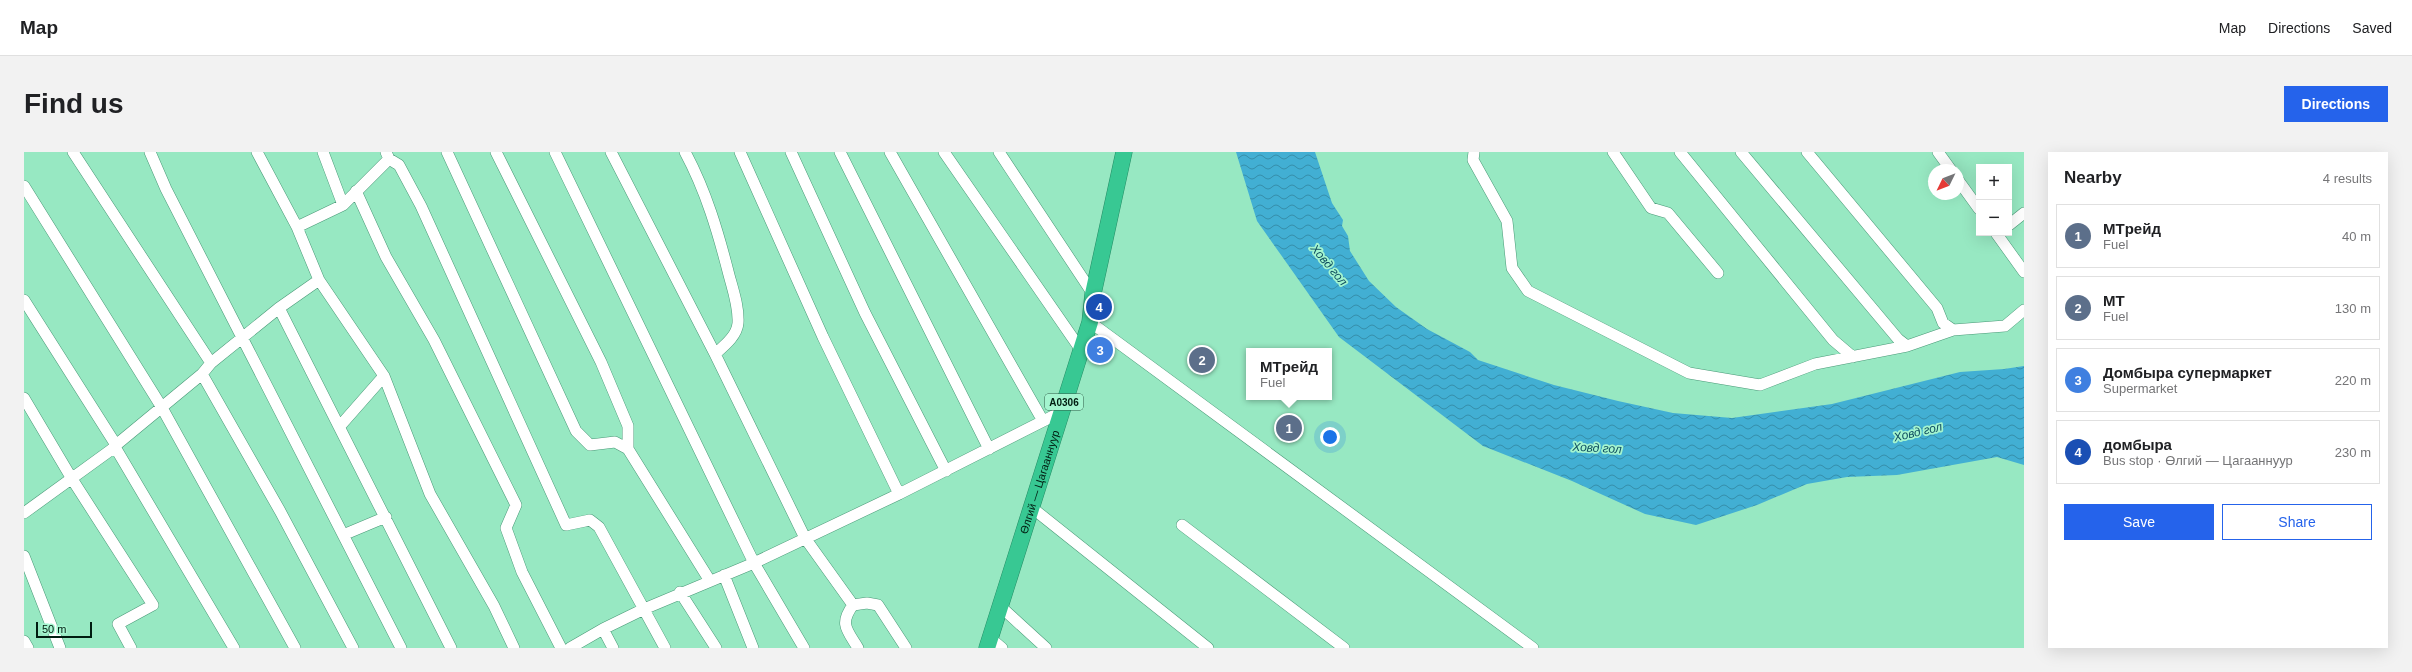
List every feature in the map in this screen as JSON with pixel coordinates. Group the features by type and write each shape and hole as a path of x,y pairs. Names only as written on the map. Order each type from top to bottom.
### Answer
{"highway":[{"name":"Өлгий — Цагааннуур","path":"993,645 1000,606 1090,322 1093,294 1121,153"}],"street":[{"path":"73,152 211,362"},
{"path":"150,152 166,189 402,648"},
{"path":"257,152 297,228 319,280 384,376 430,494 494,606 514,648"},
{"path":"323,152 343,205"},
{"path":"447,152 576,431 590,444 615,442 628,449 710,581"},
{"path":"496,152 600,362 628,426 628,449"},
{"path":"555,152 754,563 804,648"},
{"path":"612,152 715,354 805,538 853,605"},
{"path":"685,152 697,174 714,219 735,297 738,323 733,337 715,354"},
{"path":"740,152 823,337 899,494"},
{"path":"791,152 865,313 946,471"},
{"path":"840,152 989,449"},
{"path":"890,152 1043,421"},
{"path":"944,152 1081,350"},
{"path":"999,152 1093,294"},
{"path":"1474,152 1473,160 1507,221 1512,268 1528,291 1688,373 1760,385 1815,364 1908,346 1953,330 2005,326 2024,310"},
{"path":"1613,152 1651,208 1668,213 1718,274"},
{"path":"1680,152 1833,340 1853,357"},
{"path":"1741,152 1893,333 1908,346"},
{"path":"1807,152 1937,308 1943,323 1953,330"},
{"path":"1938,152 1947,164"},
{"path":"297,228 343,205 388,156 399,166 421,206 566,525 590,520 599,527 665,648"},
{"path":"24,186 161,406 295,648"},
{"path":"1964,188 1976,205"},
{"path":"356,191 386,257 434,340 516,505 506,528 522,572 561,648"},
{"path":"2012,223 2024,214"},
{"path":"1999,236 2024,272"},
{"path":"24,512 72,479 115,446 161,406 202,374 211,362 279,308 319,280"},
{"path":"24,300 115,446 234,648"},
{"path":"279,308 451,648"},
{"path":"1090,322 1533,648"},
{"path":"202,374 280,511 353,648"},
{"path":"340,426 384,376"},
{"path":"24,398 72,479 153,605 118,624 131,648"},
{"path":"570,648 644,608 754,563 946,471 1061,412"},
{"path":"1031,507 1208,648"},
{"path":"343,535 386,517"},
{"path":"1182,525 1344,648"},
{"path":"24,556 60,648"},
{"path":"724,575 753,648"},
{"path":"680,592 716,648"},
{"path":"858,648 844,625 846,615 853,605 867,603 878,605 906,648"},
{"path":"1000,606 1046,648"},
{"path":"603,629 613,648"},
{"path":"24,641 28,648"}],"water":[{"name":"Ховд гол","path":"1236,152 1315,152 1332,203 1343,220 1342,226 1348,236 1350,251 1369,281 1396,307 1427,329 1470,352 1478,360 1554,385 1618,401 1673,413 1732,418 1832,404 1960,372 2024,366 2024,465 1997,457 1897,475 1847,477 1807,484 1757,505 1696,525 1645,514 1572,481 1483,446 1339,337 1257,221"}],"place":[{"name":"домбыра","path":"1099,307"},
{"name":"Домбыра супермаркет","path":"1100,350"},
{"name":"МТ","path":"1202,360"},
{"name":"MTрейд","path":"1289,428"}]}
